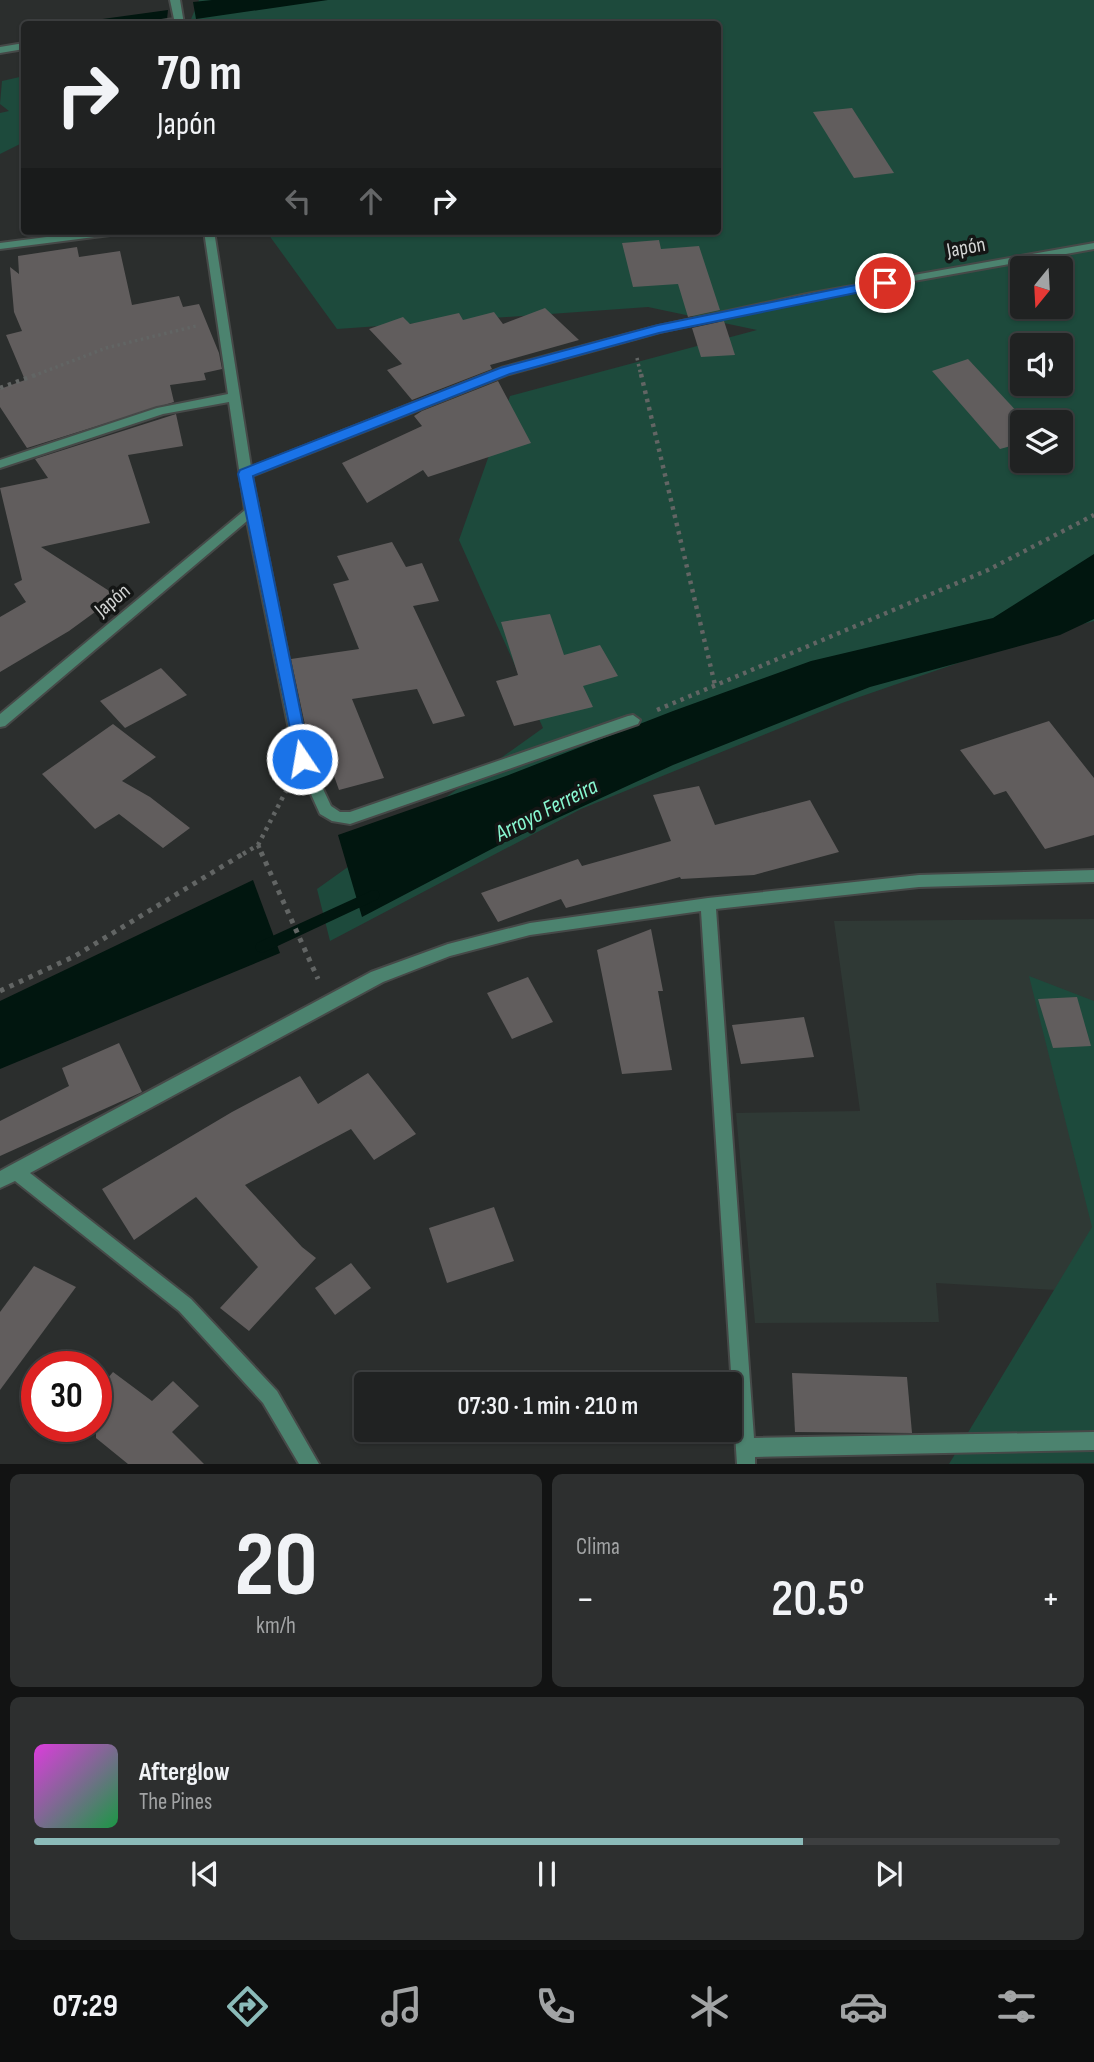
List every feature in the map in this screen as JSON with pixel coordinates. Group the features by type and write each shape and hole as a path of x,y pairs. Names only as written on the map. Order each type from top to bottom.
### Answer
{"street":[{"path":"175,0 179,21"},
{"path":"0,50 21,46"},
{"path":"0,246 87,235"},
{"path":"210,235 251,511 302,759 325,810 337,817 350,818 633,720"},
{"name":"Japón","path":"245,474 505,371 632,337 807,297 1094,246"},
{"path":"0,464 161,411 233,397"},
{"name":"Japón","path":"0,722 251,511"},
{"path":"310,1464 270,1397 185,1305 7,1176 377,976 448,950 530,929 708,904 919,881 1094,876"},
{"path":"708,904 745,1456 1094,1441"}],"path":[{"path":"0,388 106,348 222,320"},
{"path":"632,337 715,685"},
{"path":"633,720 988,570 1094,515"},
{"path":"0,991 75,956 258,845 302,759"},
{"path":"258,845 312,965"}],"shaded area":[{"path":"1094,919 1094,1415 1056,1290 936,1283 939,1322 755,1323 736,1113 860,1111 834,921"}],"green space":[{"path":"199,0 1094,0 1094,621 1039,635 842,703 581,809 330,941 317,889 543,728 459,540 510,396 757,330 648,307 337,329 269,235 721,235 721,21 190,21"},
{"path":"21,77 21,144 0,154 0,113 9,111 0,104 2,81"},
{"path":"1029,976 1094,1001 1094,1463 949,1464 1092,1227"}],"water":[{"path":"328,0 196,19 193,2"},
{"path":"168,10 167,19 154,21 88,21"},
{"path":"1094,554 1094,619 1060,635 870,687 673,765 505,842 362,917 338,835 506,776 811,661 993,618"},
{"path":"253,880 280,953 0,1069 0,1001"}],"building":[{"path":"852,108 894,173 854,178 813,112"},
{"path":"659,240 661,249 699,246 720,310 688,317 678,284 633,287 622,243"},
{"path":"77,247 79,257 120,251 132,305 179,296 183,307 199,304 219,353 222,369 204,373 206,380 170,385 174,402 27,448 0,407 0,389 25,380 6,335 22,331 14,312 10,267 19,274 18,256"},
{"path":"545,308 579,340 490,365 492,369 412,400 387,370 402,364 369,329 403,317 410,324 459,313 463,320 494,312 503,324"},
{"path":"724,321 735,355 701,357 692,328"},
{"path":"968,359 1015,410 1010,410 1010,446 1000,449 932,371"},
{"path":"498,381 531,443 428,477 423,470 367,503 342,463 422,426 414,416 422,411"},
{"path":"176,414 183,446 128,455 150,523 41,547 117,596 69,631 0,672 0,617 26,602 14,584 22,580 0,488 48,478 35,459"},
{"path":"392,542 406,567 422,563 439,601 413,606 465,716 433,724 417,689 352,699 384,778 339,790 328,759 314,763 312,758 291,659 359,649 333,584 349,580 337,556"},
{"path":"550,614 564,655 600,645 618,676 583,686 593,707 514,726 496,681 518,675 501,622"},
{"path":"161,668 187,695 125,728 100,701"},
{"path":"1049,721 1094,778 1094,835 1045,849 1006,791 994,795 960,750"},
{"path":"113,724 156,757 122,781 150,797 190,828 163,848 119,814 95,829 42,774"},
{"path":"699,786 715,825 810,800 839,852 754,875 680,877 566,908 561,899 498,922 481,893 578,859 582,866 671,841 653,795"},
{"path":"651,929 663,991 658,991 672,1070 622,1074 597,950"},
{"path":"528,977 553,1022 512,1039 487,993"},
{"path":"1077,997 1091,1046 1053,1048 1038,999"},
{"path":"804,1017 814,1057 741,1064 732,1025"},
{"path":"119,1043 142,1092 0,1156 0,1121 69,1086 62,1068"},
{"path":"368,1073 416,1134 374,1160 351,1129 245,1185 302,1247 316,1258 249,1331 220,1308 258,1267 196,1197 134,1240 102,1189 232,1112 300,1076 318,1104"},
{"path":"494,1207 514,1261 447,1283 429,1228"},
{"path":"351,1263 371,1288 335,1315 315,1288"},
{"path":"34,1266 76,1287 29,1351 21,1351 21,1362 0,1390 0,1312"},
{"path":"112,1373 152,1401 173,1381 199,1406 172,1432 204,1464 128,1464 101,1442 112,1442"},
{"path":"792,1373 907,1377 912,1433 795,1432"}],"waterway":[{"name":"Arroyo Ferreira","path":"262,947 373,895"}],"route":[{"path":"302,759 245,474 368,423 505,371 658,329 885,283"}]}
